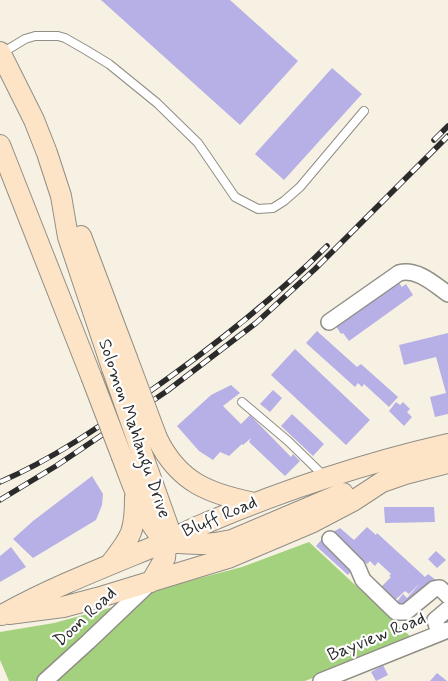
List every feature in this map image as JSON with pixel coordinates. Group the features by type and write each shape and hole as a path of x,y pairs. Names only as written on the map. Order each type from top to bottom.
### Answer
{"main road":[{"name":"Solomon Mahlangu Drive","path":"0,53 34,120 61,196 68,237 120,363 149,443 168,526 165,542"},
{"name":"Solomon Mahlangu Drive","path":"0,145 5,171 91,376 135,490 149,522 165,542"},
{"path":"149,443 164,454 183,474 203,488 226,497 255,503"},
{"name":"Bluff Road","path":"1,615 30,599 111,563 255,503 380,461 448,444"},
{"name":"Bluff Road","path":"1,615 63,607 228,558 287,534 352,501 382,482 448,463"},
{"path":"151,582 165,558 165,542 200,545 232,540 347,492 382,482"},
{"path":"111,563 123,548 134,526 135,490"}],"street":[{"path":"329,322 399,272 404,271 418,274 446,287"},
{"path":"330,539 357,566 363,580 396,612 406,612 434,589 440,588 448,596"},
{"name":"Doon Road","path":"45,681 151,582"},
{"path":"444,632 435,620 448,609"},
{"name":"Bayview Road","path":"320,681 444,632"}],"lane":[{"path":"0,53 25,39 35,36 58,36 86,50 109,64 157,103 198,143 234,197 258,209 273,208 300,187 364,111"},
{"path":"242,402 327,478"}],"green space":[{"path":"309,542 412,638 305,681 9,681 0,660 0,632 54,623 113,607 162,588 242,567"}],"building":[{"path":"101,0 230,0 298,61 240,125"},
{"path":"332,68 362,94 284,180 255,154"},
{"path":"396,279 402,287 406,284 413,295 349,341 336,326"},
{"path":"317,331 357,367 361,364 398,397 389,407 364,384 362,387 358,383 355,387 306,343"},
{"path":"448,333 448,414 435,417 430,397 446,393 436,357 404,365 399,345"},
{"path":"295,349 370,420 346,445 271,375"},
{"path":"231,385 240,393 223,406 241,424 250,415 291,457 293,454 300,461 285,476 249,442 251,438 229,456 220,452 213,460 199,451 177,426 211,395"},
{"path":"273,390 282,398 270,412 260,404"},
{"path":"396,402 400,405 403,402 410,409 407,412 412,417 404,426 389,411"},
{"path":"292,414 324,444 313,456 281,426"},
{"path":"92,476 103,494 102,505 96,520 33,558 13,539 33,521"},
{"path":"384,507 434,507 435,522 385,523"},
{"path":"367,527 376,535 377,533 425,577 428,574 436,580 415,604 402,610 395,604 403,594 407,598 421,582 409,594 405,591 393,602 379,589 391,577 389,576 391,574 378,562 375,566 370,561 367,564 333,532 340,528 354,540"},
{"path":"322,539 354,568 348,575 316,546"},
{"path":"11,547 26,567 0,582 0,556"},
{"path":"436,551 446,560 437,568 428,559"},
{"path":"383,665 388,675 376,681 371,672"},
{"path":"437,673 447,681 430,681"}],"railway":[{"path":"434,140 448,126"},
{"path":"0,500 56,466 167,391 256,323 315,269 448,136"},
{"path":"0,482 39,463 75,442 170,377 262,306 327,246"}]}
